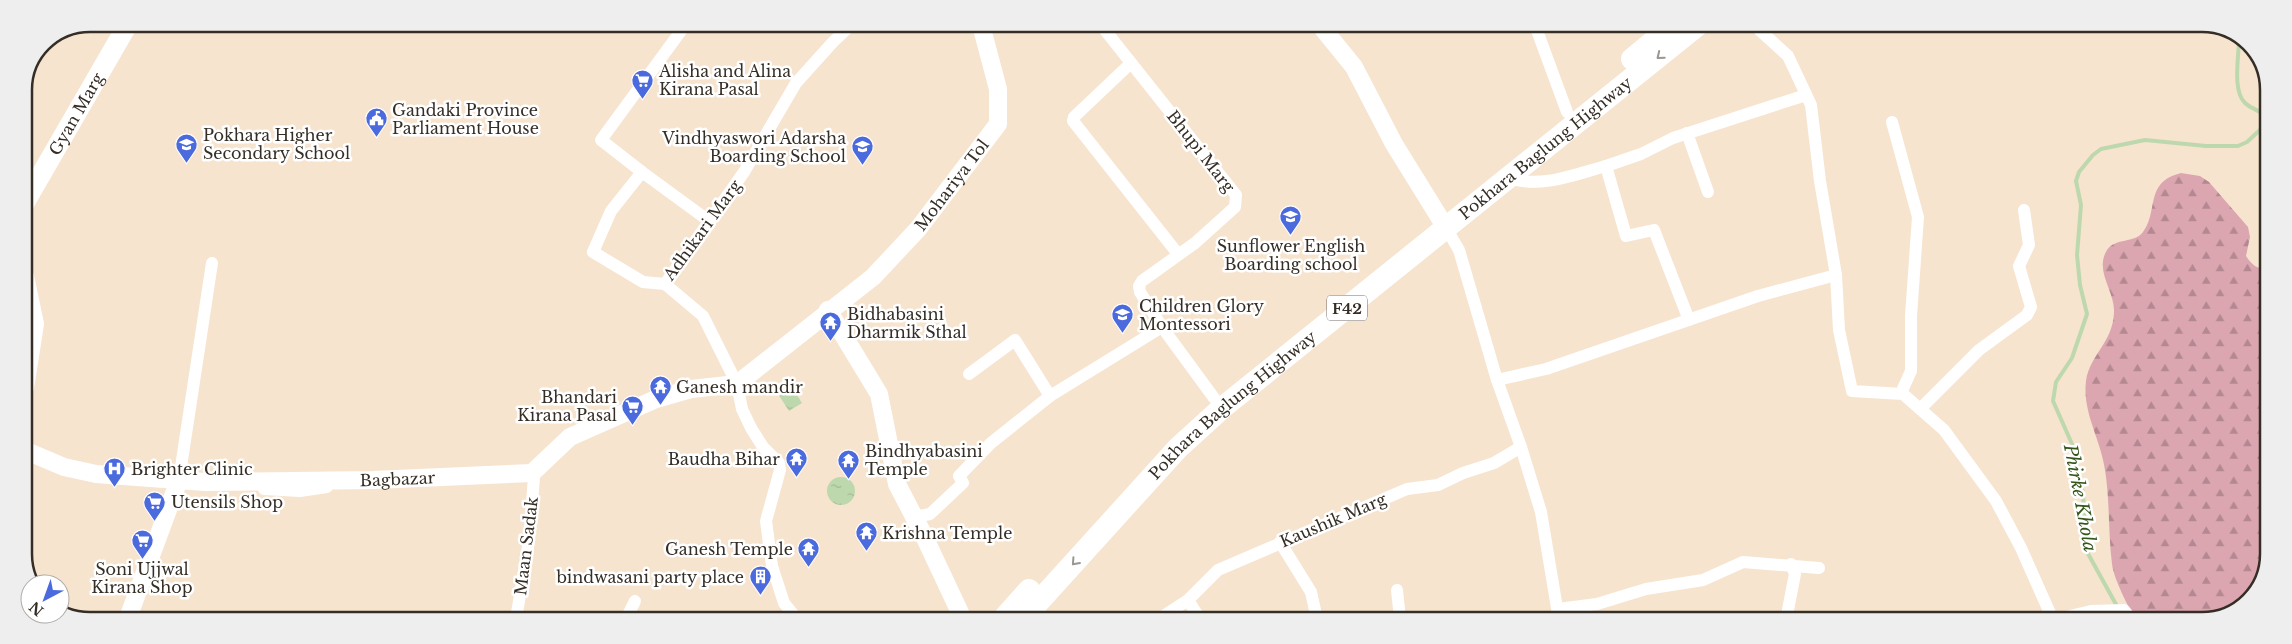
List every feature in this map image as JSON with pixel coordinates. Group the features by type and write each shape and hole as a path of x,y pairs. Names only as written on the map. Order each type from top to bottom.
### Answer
{"highway":[{"name":"Pokhara Baglung Highway","path":"1029,612 1178,448 1222,408 1442,222 1567,112 1664,32"},
{"name":"Pokhara Baglung Highway","path":"1009,612 1168,440 1214,398 1442,222 1510,178 1689,32"}],"main road":[{"name":"Gyan Marg","path":"32,190 123,32"},
{"name":"Mohariya Tol","path":"738,384 828,310 873,277 918,229 998,124 998,89 983,32"},
{"path":"1326,32 1354,67 1394,144 1442,222"},
{"path":"828,310 879,394 897,484 960,612"},
{"path":"32,317 33,333"},
{"path":"533,476 570,437 656,399 691,389 738,384"},
{"name":"Bagbazar","path":"33,454 64,467 96,474 178,483 533,476"},
{"path":"130,612 178,483"}],"street":[{"path":"680,32 601,140 709,221"},
{"name":"Adhikari Marg","path":"642,172 611,211 593,252 644,282 665,284 744,172 796,83 843,32"},
{"name":"Bhupi Marg","path":"1107,32 1236,195 1235,207 1196,243 1178,254 1139,286 1140,292 1162,327"},
{"path":"1538,32 1567,112"},
{"path":"1761,32 1788,56 1811,105 1820,181 1836,275 1839,330 1852,391 1901,393 1944,430 1996,501 2049,612"},
{"path":"1131,63 1073,121 1178,254"},
{"path":"1510,178 1519,181 1538,182 1606,166 1640,154 1687,133 1806,95"},
{"path":"1892,122 1918,217 1911,316 1911,371 1901,393"},
{"path":"1687,133 1708,192"},
{"path":"1606,166 1626,236 1654,230 1689,320"},
{"path":"1920,409 1979,350 2027,315 2031,307 2019,266 2029,245 2024,210"},
{"path":"1442,222 1459,250 1498,380 1541,512 1559,612"},
{"path":"33,460 95,474 178,483 212,263"},
{"path":"1498,380 1546,369 1758,296 1836,275"},
{"path":"665,284 703,316 738,384 742,409 751,428 763,447 778,463 780,470 766,521 772,566 784,602 792,612"},
{"path":"914,517 930,514 963,483 959,476 991,443 1050,396 1162,327 1214,398"},
{"path":"969,374 1014,340 1050,396"},
{"path":"533,476 573,440 654,402 701,390 714,391"},
{"name":"Kaushik Marg","path":"1170,612 1188,600 1218,570 1407,489 1438,485 1463,472 1494,464 1521,448"},
{"name":"Maan Sadak","path":"518,612 529,541 533,476"},
{"path":"1280,542 1311,592 1315,612"},
{"path":"1567,612 1646,589 1702,580 1743,562 1791,564 1819,568"},
{"path":"1788,612 1795,574 1791,564"},
{"path":"1398,590 1400,612"},
{"path":"521,598 524,612"},
{"path":"1188,600 1196,612"},
{"path":"630,612 635,601"},
{"path":"2087,612 2124,610 2126,612"}],"green space":[{"path":"2181,173 2200,176 2209,182 2248,227 2250,237 2246,256 2250,262 2259,268 2260,554 2258,569 2250,586 2243,595 2231,604 2202,612 2131,612 2113,570 2105,470 2089,415 2086,381 2092,363 2106,340 2113,323 2112,296 2103,266 2107,250 2115,243 2135,238 2143,232 2148,224 2157,190 2169,177"}],"water":[{"path":"791,386 802,403 789,411 778,394"},
{"path":"841,477 851,481 855,491 851,501 841,505 831,501 827,491 831,481"}],"waterway":[{"name":"Phirke Khola","path":"2239,46 2237,82 2241,98 2245,103 2259,111"},
{"name":"Phirke Khola","path":"2118,608 2086,550 2083,493 2072,444 2053,401 2056,382 2072,358 2087,314 2080,285 2077,255 2081,205 2076,181 2079,172 2093,155 2101,149 2145,140 2206,146 2238,146 2247,142 2259,131"}],"place":[{"name":"Alisha and Alina Kirana Pasal","path":"643,99"},
{"name":"Gandaki Province Parliament House","path":"376,138"},
{"name":"Pokhara Higher Secondary School","path":"187,163"},
{"name":"Vindhyaswori Adarsha Boarding School","path":"862,166"},
{"name":"Sunflower English Boarding school","path":"1291,236"},
{"name":"Children Glory Montessori","path":"1123,334"},
{"name":"Bidhabasini Dharmik Sthal","path":"831,342"},
{"name":"Ganesh mandir","path":"660,406"},
{"name":"Bhandari Kirana Pasal","path":"633,425"},
{"name":"Baudha Bihar","path":"796,478"},
{"name":"Bindhyabasini Temple","path":"849,479"},
{"name":"Brighter Clinic","path":"115,488"},
{"name":"Utensils Shop","path":"155,521"},
{"name":"Krishna Temple","path":"866,552"},
{"name":"Soni Ujjwal Kirana Shop","path":"142,559"},
{"name":"Ganesh Temple","path":"809,568"},
{"name":"bindwasani party place","path":"760,596"}]}
